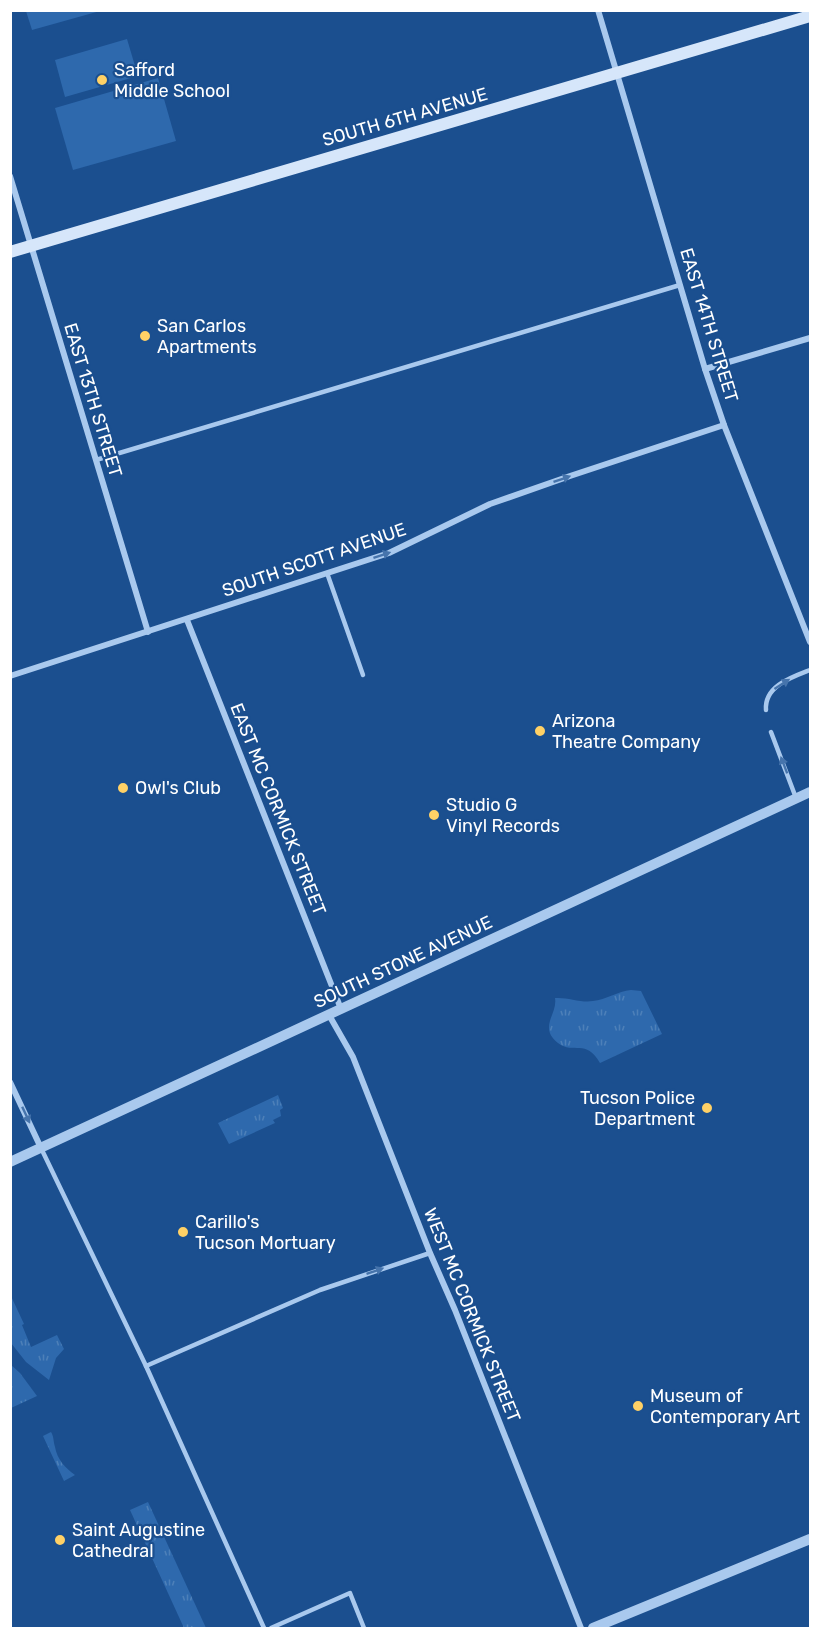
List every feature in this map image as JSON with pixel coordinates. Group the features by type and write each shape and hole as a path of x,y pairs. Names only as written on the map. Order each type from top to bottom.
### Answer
{"main road":[{"name":"SOUTH 6TH AVENUE","path":"10,252 810,16"}],"street":[{"name":"EAST 14TH STREET","path":"598,10 705,369 724,425 810,642"},
{"name":"EAST 13TH STREET","path":"10,176 147,632"},
{"path":"705,369 810,338"},
{"name":"SOUTH SCOTT AVENUE","path":"10,676 400,549 490,504 724,425"},
{"name":"EAST MC CORMICK STREET","path":"187,620 341,1009"},
{"name":"SOUTH STONE AVENUE","path":"10,1162 810,792"},
{"name":"WEST MC CORMICK STREET","path":"329,1015 353,1057 581,1629"},
{"path":"10,1082 41,1148"},
{"path":"593,1629 810,1541"}],"lane":[{"path":"96,460 680,285"},
{"path":"327,573 363,675"},
{"path":"766,710 765,704 776,686 810,670"},
{"path":"771,732 796,798"},
{"path":"41,1148 146,1366 264,1629"},
{"path":"146,1366 320,1290 430,1253"},
{"path":"271,1629 350,1593 364,1629"}],"green space":[{"path":"26,10 100,11 32,30"},
{"path":"127,39 138,76 65,97 55,60"},
{"path":"158,78 176,141 73,170 55,108"},
{"path":"631,990 641,991 662,1034 600,1063 590,1051 569,1048 552,1037 549,1026 555,998 593,1001"},
{"path":"278,1095 283,1108 280,1110 281,1116 273,1120 275,1123 229,1144 218,1123"},
{"path":"10,1294 24,1324 22,1325 31,1347 57,1335 64,1349 56,1358 49,1380 26,1362 11,1343"},
{"path":"11,1365 37,1396 11,1408"},
{"path":"51,1432 60,1459 75,1475 64,1481 43,1436"},
{"path":"148,1502 206,1628 184,1628 130,1510"}],"place":[{"name":"Safford Middle School","path":"102,80"},
{"name":"San Carlos Apartments","path":"145,336"},
{"name":"Arizona Theatre Company","path":"540,731"},
{"name":"Owl's Club","path":"123,788"},
{"name":"Studio G Vinyl Records","path":"434,815"},
{"name":"Tucson Police Department","path":"707,1108"},
{"name":"Carillo's Tucson Mortuary","path":"183,1232"},
{"name":"Museum of Contemporary Art","path":"638,1406"},
{"name":"Saint Augustine Cathedral","path":"60,1540"}]}
